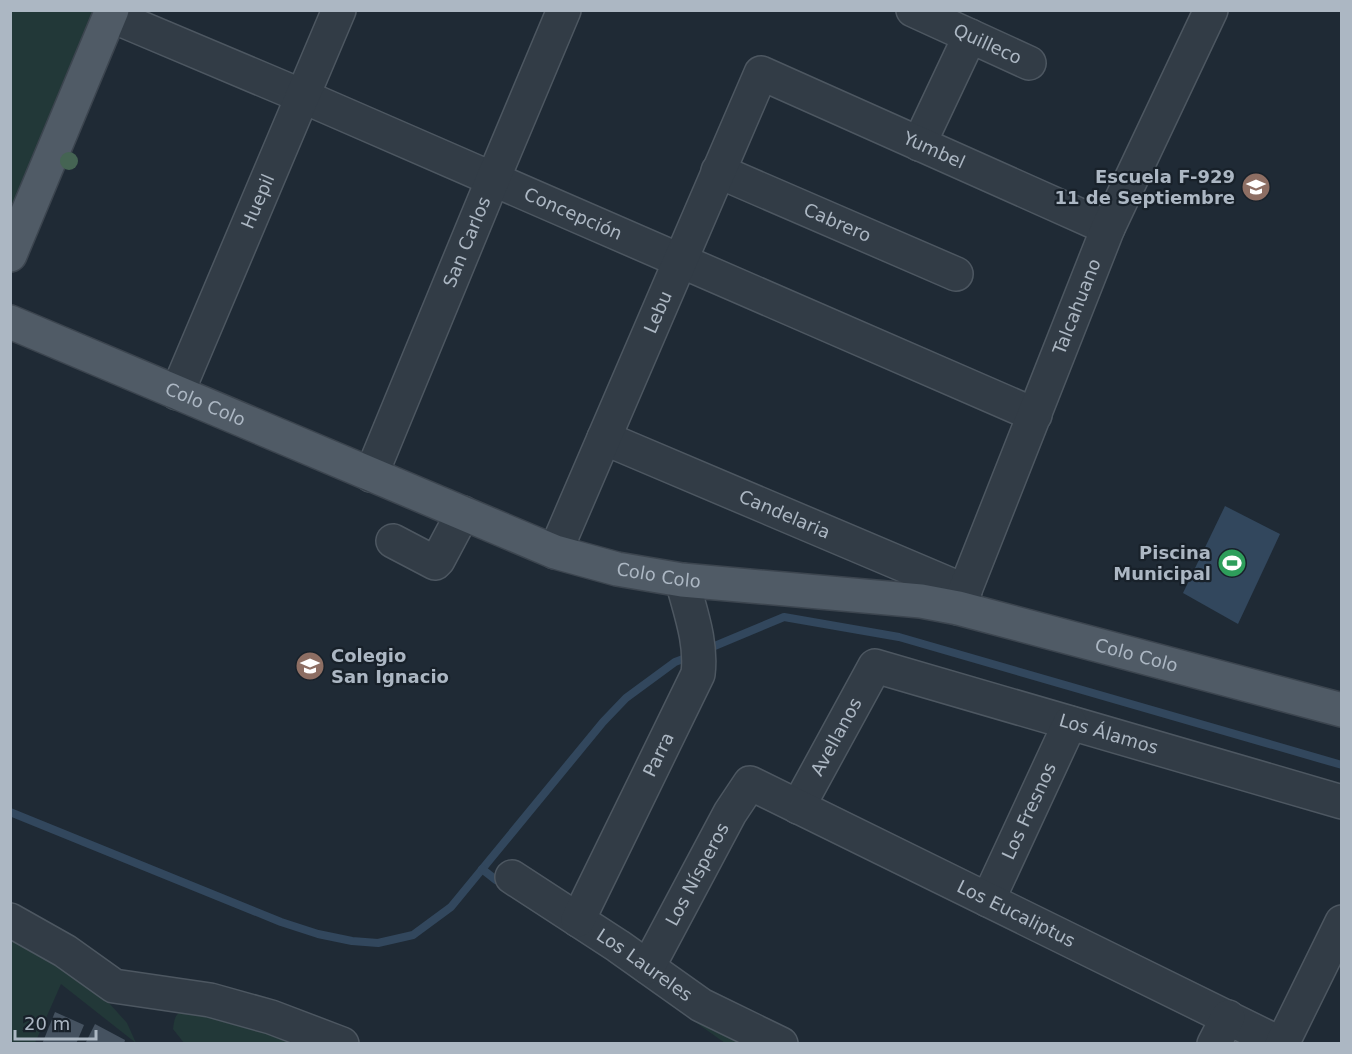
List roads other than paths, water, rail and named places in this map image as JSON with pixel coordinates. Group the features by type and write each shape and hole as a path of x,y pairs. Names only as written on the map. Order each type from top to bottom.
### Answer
{"main road":[{"path":"10,255 111,13"},
{"name":"Colo Colo","path":"10,322 555,552 617,569 682,580 921,601 962,599 1341,710"}],"street":[{"name":"Huepil","path":"177,393 339,10"},
{"name":"San Carlos","path":"371,475 564,10"},
{"name":"Quilleco","path":"913,10 1029,63"},
{"name":"Talcahuano","path":"962,599 1108,228 1211,10"},
{"name":"Concepción","path":"111,13 1035,415"},
{"path":"918,144 970,36"},
{"name":"Yumbel","path":"761,73 1108,228"},
{"name":"Lebu","path":"555,552 761,73"},
{"name":"Cabrero","path":"718,171 956,274"},
{"name":"Candelaria","path":"604,438 962,599"},
{"path":"393,541 435,563 463,513"},
{"name":"Parra","path":"578,920 698,674 699,651 682,580"},
{"name":"Los Álamos","path":"875,666 1341,802"},
{"name":"Avellanos","path":"798,807 875,666"},
{"name":"Los Fresnos","path":"988,900 1070,723"},
{"name":"Los Eucaliptus","path":"750,783 988,900 1221,1030 1282,1044"},
{"name":"Los Nísperos","path":"648,967 730,813 750,783"},
{"name":"Los Laureles","path":"512,877 701,1005 781,1044"},
{"path":"10,920 65,951 114,986 210,1000 272,1017 342,1044"},
{"path":"1282,1044 1341,922"}],"water":[{"name":"Piscina Municipal","path":"1225,506 1280,534 1238,624 1183,593"}],"waterway":[{"path":"705,650 784,617 899,637 1342,765"},
{"path":"10,812 281,922 318,934 352,941 378,943 413,935 451,907 603,722 626,698 675,662 691,656"},
{"path":"482,869 496,880"}],"place":[{"name":"Escuela F-929 11 de Septiembre","path":"1256,187"},
{"name":"Piscina Municipal","path":"1232,563"},
{"name":"Colegio San Ignacio","path":"310,666"}]}
